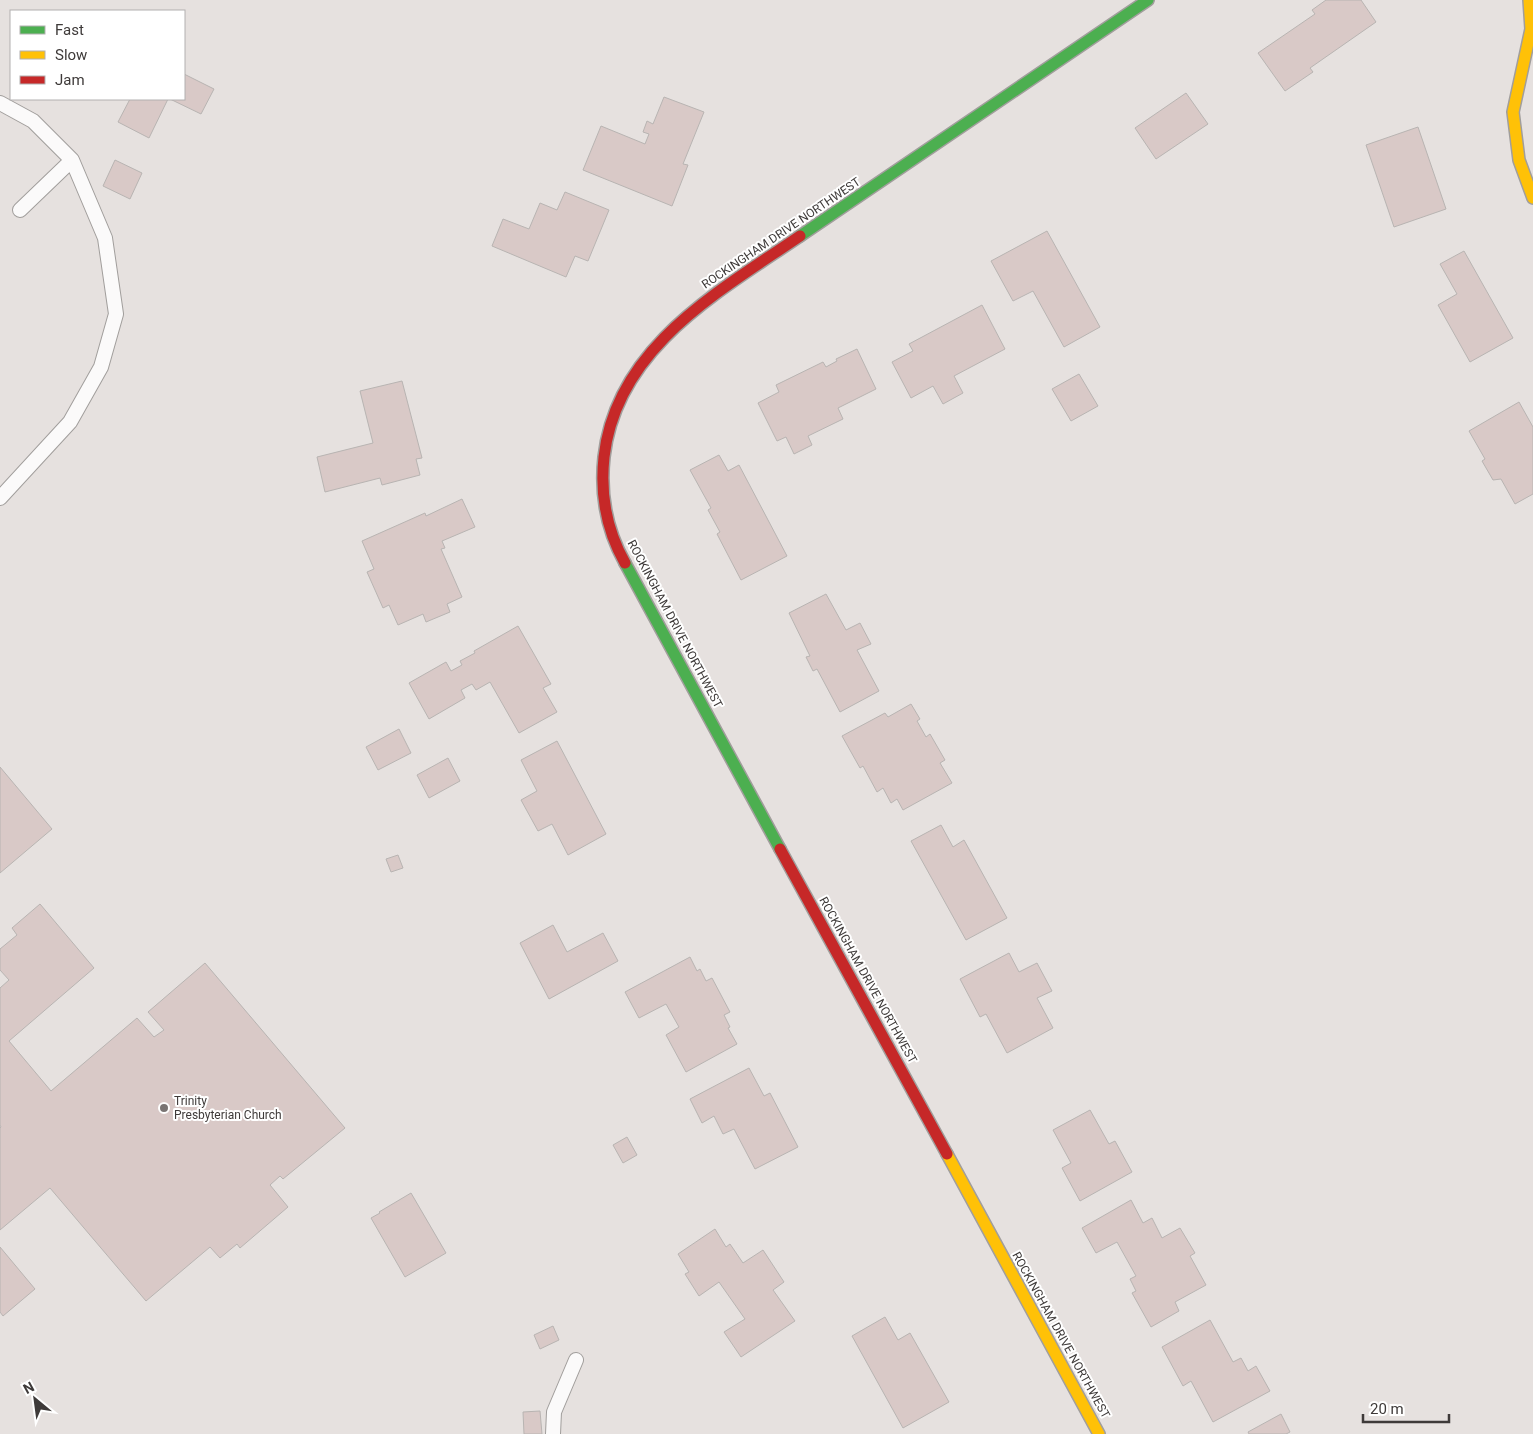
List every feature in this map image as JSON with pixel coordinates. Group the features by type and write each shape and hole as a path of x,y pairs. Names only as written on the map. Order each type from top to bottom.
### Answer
{"street":[{"name":"ROCKINGHAM DRIVE NORTHWEST","path":"1100,1434 620,554 607,518 602,478 606,440 617,404 645,358 675,326 706,300 1148,0"},
{"path":"1529,0 1531,29 1514,112 1519,160 1533,198"}],"lane":[{"path":"0,103 32,121 72,160 105,238 116,314 101,367 70,422 0,498"},
{"path":"20,210 72,160"},
{"path":"553,1434 554,1412 576,1360"}],"building":[{"path":"1326,0 1361,0 1376,22 1310,68 1313,72 1285,91 1258,53 1315,14 1312,10"},
{"path":"185,74 214,89 201,114 172,100 185,100"},
{"path":"1186,93 1208,124 1156,159 1135,128"},
{"path":"664,97 704,112 683,164 688,165 672,206 583,170 601,126 645,144 649,134 643,132 647,121 653,124"},
{"path":"129,100 168,100 149,138 118,122"},
{"path":"1418,127 1446,209 1394,227 1366,145"},
{"path":"115,160 142,173 130,199 103,186"},
{"path":"565,192 609,210 588,261 575,256 566,277 492,246 503,219 529,229 540,203 557,210"},
{"path":"1047,231 1100,327 1064,347 1033,291 1013,301 991,261"},
{"path":"1464,251 1513,338 1470,362 1438,305 1457,294 1440,264"},
{"path":"982,305 1005,349 954,376 963,393 943,404 933,386 911,398 892,362 913,351 909,344"},
{"path":"857,349 876,389 838,408 843,419 808,436 812,445 794,454 786,437 777,441 758,403 779,392 776,385 823,362 826,367 837,361 836,359"},
{"path":"1079,374 1098,406 1071,421 1052,389"},
{"path":"402,381 422,458 416,459 420,475 382,485 380,478 325,492 317,457 373,443 360,391"},
{"path":"1519,402 1533,427 1533,494 1515,504 1501,479 1493,480 1482,461 1485,459 1469,431"},
{"path":"719,455 728,471 739,465 787,556 741,580 717,534 720,532 708,510 711,508 690,470"},
{"path":"462,499 475,527 442,541 445,548 441,549 462,597 447,604 450,612 426,622 423,614 398,625 389,605 383,608 367,572 374,569 362,541 425,513 426,516"},
{"path":"826,594 846,630 860,623 871,644 857,650 879,691 840,712 817,669 813,671 806,657 810,656 789,613"},
{"path":"518,626 551,684 543,688 557,712 519,733 490,682 476,690 472,684 461,690 465,698 429,719 409,683 446,662 451,671 462,665 460,661 475,653 474,651"},
{"path":"911,704 920,719 917,721 926,737 930,734 945,760 940,763 952,783 903,810 897,799 891,803 883,788 877,792 863,766 860,768 842,736 885,713 888,717"},
{"path":"399,729 411,753 378,770 366,747"},
{"path":"557,741 606,834 568,855 552,824 538,831 521,800 537,791 521,760"},
{"path":"448,758 460,781 429,798 417,775"},
{"path":"0,767 52,829 0,873"},
{"path":"941,825 953,847 964,840 1007,918 966,940 911,841"},
{"path":"398,855 403,868 391,872 386,859"},
{"name":"Trinity Presbyterian Church","path":"40,904 94,968 9,1041 51,1091 137,1018 154,1037 164,1030 148,1012 205,963 345,1128 283,1179 280,1176 270,1185 288,1207 240,1248 237,1244 220,1258 210,1247 146,1301 50,1188 0,1230 0,988 9,980 0,970 0,949 17,935 12,928"},
{"path":"553,925 567,952 603,933 618,961 549,999 520,943"},
{"path":"1009,953 1019,972 1037,963 1052,991 1037,998 1053,1028 1007,1053 986,1014 980,1017 960,979"},
{"path":"690,957 697,971 700,969 706,981 712,978 730,1012 724,1015 730,1027 728,1028 737,1044 686,1072 666,1035 679,1027 666,1004 639,1018 625,992"},
{"path":"749,1068 764,1096 770,1093 798,1147 755,1169 734,1129 723,1134 714,1116 702,1123 690,1099"},
{"path":"1090,1110 1109,1144 1115,1141 1132,1172 1080,1201 1062,1168 1071,1163 1053,1130"},
{"path":"627,1137 637,1155 623,1163 613,1145"},
{"path":"411,1193 446,1253 405,1277 371,1218"},
{"path":"1131,1200 1143,1223 1152,1218 1162,1238 1180,1228 1195,1253 1190,1256 1206,1285 1175,1302 1179,1311 1151,1327 1132,1293 1136,1291 1130,1279 1136,1276 1117,1242 1096,1253 1082,1228"},
{"path":"715,1229 726,1247 730,1244 743,1263 763,1250 784,1282 773,1290 795,1321 741,1357 724,1332 745,1319 719,1282 699,1296 685,1274 689,1272 678,1254"},
{"path":"0,1247 35,1289 3,1316 0,1312"},
{"path":"885,1317 898,1340 910,1333 949,1402 903,1428 852,1336"},
{"path":"1210,1320 1233,1362 1241,1358 1248,1371 1256,1366 1270,1391 1213,1422 1191,1381 1183,1386 1162,1347"},
{"path":"553,1326 559,1340 540,1349 534,1335"},
{"path":"540,1411 542,1434 524,1434 523,1412"},
{"path":"1281,1414 1290,1432 1286,1434 1249,1434 1248,1432"}],"traffic: fast":[{"path":"800,236 1148,0"},
{"path":"625,563 780,849"}],"traffic: slow":[{"path":"1529,0 1531,29 1513,112 1519,160 1533,198"},
{"path":"947,1154 1099,1434"}],"traffic: jam":[{"path":"625,563 609,525 604,498 603,471 604,457 613,419 628,384 650,354 676,327 705,302 800,236"},
{"path":"780,849 947,1154"}],"place":[{"name":"Trinity Presbyterian Church","path":"164,1108"}]}
